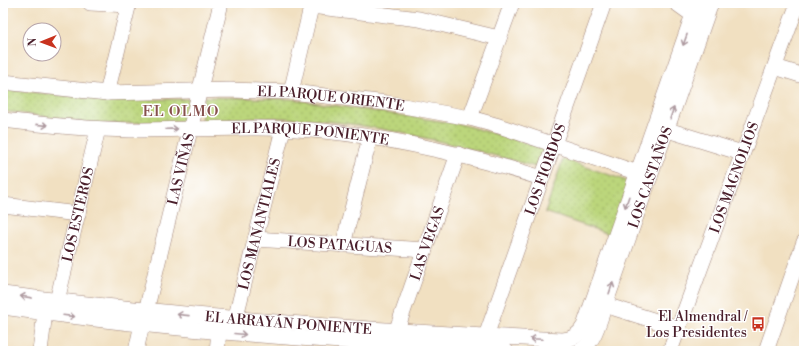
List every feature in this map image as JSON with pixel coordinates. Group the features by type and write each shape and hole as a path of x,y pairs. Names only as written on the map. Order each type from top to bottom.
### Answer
{"street":[{"path":"90,3 129,4 107,93"},
{"name":"LAS VIÑAS","path":"136,351 221,3"},
{"path":"470,118 512,3"},
{"name":"LOS FIORDOS","path":"486,336 604,3"},
{"path":"676,3 703,9"},
{"name":"LOS MAGNOLIOS","path":"670,351 798,3"},
{"path":"291,92 311,4 419,20 499,38"},
{"name":"LOS CASTAÑOS","path":"580,346 593,337 605,305 644,175 703,9"},
{"path":"775,67 804,76"},
{"name":"EL PARQUE ORIENTE","path":"3,82 107,93 199,91 291,92 387,103 470,118 554,144 644,175"},
{"name":"EL PARQUE PONIENTE","path":"3,120 98,129 283,129 323,131 370,137 458,154 542,178"},
{"path":"660,128 742,153"},
{"name":"LOS ESTEROS","path":"57,301 98,129"},
{"name":"LOS MANANTIALES","path":"235,320 283,129"},
{"path":"343,245 370,137"},
{"name":"LAS VEGAS","path":"396,332 458,154"},
{"name":"LOS CASTAÑOS","path":"580,346 584,326 644,175"},
{"path":"3,205 78,214"},
{"name":"LOS PATAGUAS","path":"255,239 425,250"},
{"path":"766,351 804,242"},
{"name":"EL ARRAYÁN PONIENTE","path":"3,294 57,301 219,332 298,345 506,351"},
{"path":"605,305 678,328"},
{"name":"EL ARRAYÁN PONIENTE","path":"3,307 45,313 144,318 235,320 396,332 562,340 580,346"},
{"path":"40,351 45,313"},
{"path":"217,351 219,332"}],"green space":[{"path":"3,89 104,100 189,99 187,121 100,124 3,111"},
{"path":"204,97 291,99 460,124 550,150 543,169 447,143 382,129 349,124 283,118 201,122"},
{"path":"563,159 630,182 612,235 545,212"}],"place":[{"name":"El Almendral / Los Presidentes","path":"758,324"}],"district":[{"name":"EL OLMO","path":"181,111"}]}
